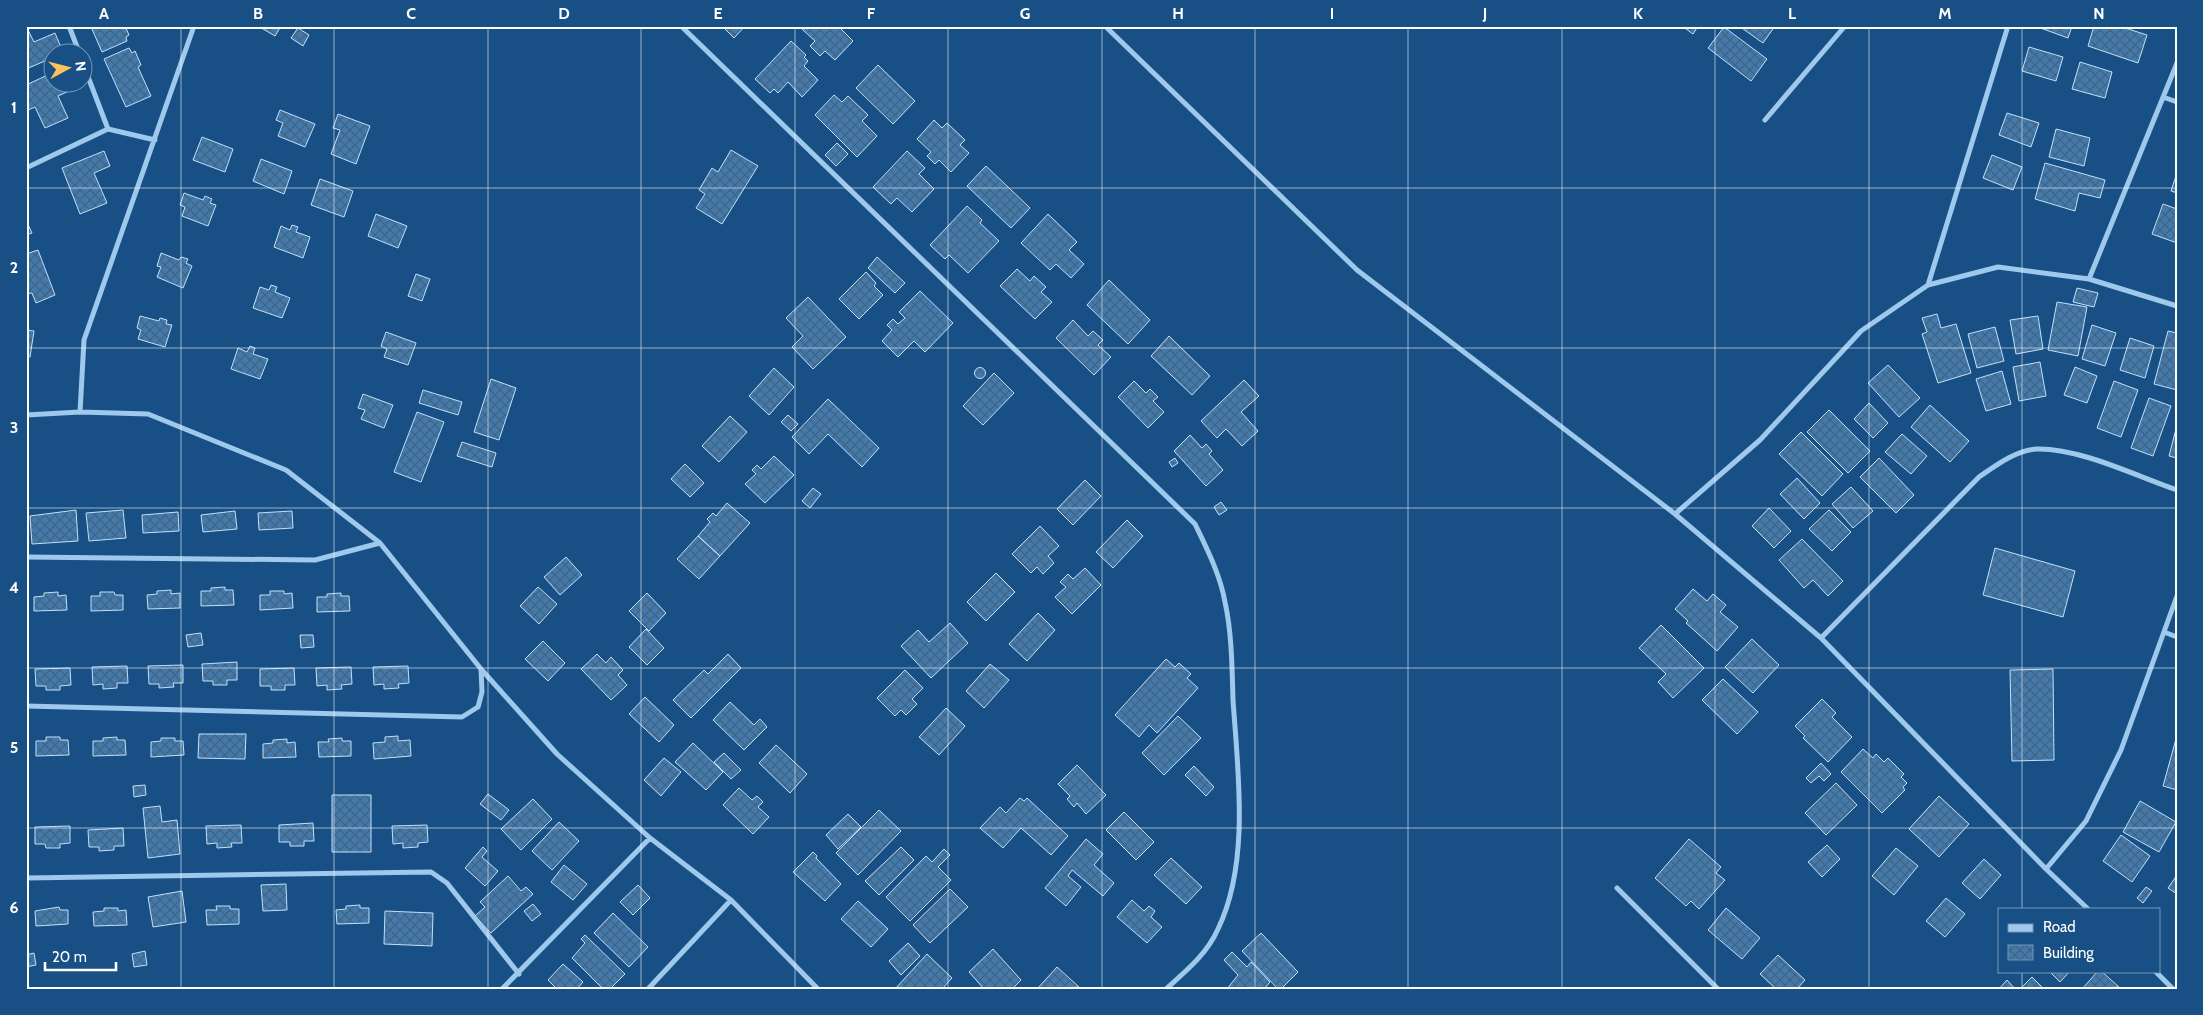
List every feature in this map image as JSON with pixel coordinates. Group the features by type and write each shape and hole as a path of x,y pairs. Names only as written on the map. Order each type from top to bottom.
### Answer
{"street":[{"path":"69,26 75,42"},
{"path":"80,412 84,340 194,26"},
{"path":"681,26 1195,524 1217,572 1226,602 1232,674 1239,820 1235,872 1218,929 1203,955 1166,989"},
{"path":"1105,26 1357,270 1675,514 1822,638 2046,869 2087,908"},
{"path":"1765,120 1846,26"},
{"path":"1928,285 2008,26"},
{"path":"2090,279 2177,64"},
{"path":"92,87 108,129"},
{"path":"2163,97 2177,102"},
{"path":"26,168 108,129 155,140"},
{"path":"1675,514 1760,440 1860,331 1928,285 1998,268 2090,279 2177,306"},
{"path":"26,415 80,412 148,414 286,470 380,543 481,669 556,754 650,838 732,900 818,989"},
{"path":"1822,638 1979,477 2005,460 2036,449 2071,452 2177,490"},
{"path":"26,557 315,560 380,543"},
{"path":"2046,869 2086,821 2121,750 2177,596"},
{"path":"2164,632 2177,637"},
{"path":"26,706 462,717 478,707 482,692 481,669"},
{"path":"502,989 519,974 650,838"},
{"path":"26,878 431,872 447,883 519,974"},
{"path":"1616,888 1718,989"},
{"path":"648,989 732,900"},
{"path":"2156,972 2173,989"}],"building":[{"path":"26,26 34,42 55,33 59,42 42,42 42,62 26,69"},
{"path":"99,26 125,26 129,35 126,37 127,41 102,52 92,29"},
{"path":"258,26 281,26 275,36"},
{"path":"722,26 745,26 734,38"},
{"path":"805,26 838,26 853,41 835,60 825,51 820,56 810,46 815,41 802,29"},
{"path":"1682,26 1698,26 1693,34"},
{"path":"1739,26 1775,26 1763,43"},
{"path":"2035,26 2072,26 2068,38"},
{"path":"2094,26 2119,26 2147,35 2138,63 2088,46"},
{"path":"1724,27 1767,59 1751,81 1708,48"},
{"path":"298,28 309,35 303,46 291,38"},
{"path":"791,41 806,55 804,57 808,61 804,66 818,80 802,97 788,82 778,93 774,89 770,93 755,79"},
{"path":"2029,47 2063,57 2056,81 2022,71"},
{"path":"129,48 132,53 135,51 141,65 138,67 151,96 126,107 104,59"},
{"path":"2080,62 2112,72 2105,98 2072,89"},
{"path":"878,65 915,101 893,124 856,88"},
{"path":"42,78 42,92 67,92 58,96 68,118 45,128 35,107 26,111 26,85"},
{"path":"834,95 842,102 848,96 868,115 862,121 877,136 857,157 815,115"},
{"path":"280,110 315,124 305,147 278,136 283,123 276,120"},
{"path":"2007,113 2039,123 2031,147 1999,135"},
{"path":"338,114 370,126 356,164 331,154 340,130 333,128"},
{"path":"934,120 942,128 947,123 965,140 960,145 969,153 951,172 939,160 935,164 927,156 931,152 917,139"},
{"path":"2056,129 2090,138 2084,166 2049,157"},
{"path":"202,137 233,149 225,172 193,160"},
{"path":"837,143 848,154 836,166 825,155"},
{"path":"731,150 758,166 722,224 696,208 705,194 699,190 712,168 718,172"},
{"path":"104,151 110,166 94,173 107,203 80,214 62,168"},
{"path":"907,151 925,168 919,174 934,189 912,212 897,198 891,204 873,187"},
{"path":"1992,155 2022,167 2013,190 1983,178"},
{"path":"261,159 292,171 284,194 253,181"},
{"path":"2045,163 2105,180 2100,198 2079,193 2075,211 2035,199"},
{"path":"986,166 1030,208 1011,228 967,186"},
{"path":"2177,173 2177,193 2171,191"},
{"path":"320,179 353,191 344,217 311,205"},
{"path":"184,193 203,200 205,196 212,199 210,203 216,205 208,226 182,216 185,207 180,205"},
{"path":"2163,204 2177,209 2177,243 2152,234"},
{"path":"967,206 982,220 980,223 999,241 968,273 949,255 945,259 930,245"},
{"path":"376,214 407,226 398,248 368,236"},
{"path":"1048,214 1077,242 1069,250 1084,264 1071,278 1056,264 1050,270 1021,243"},
{"path":"26,220 32,233 26,235"},
{"path":"292,225 298,227 296,232 310,237 303,258 274,247 281,226 290,230"},
{"path":"38,250 55,295 36,303 32,293 26,294 26,254"},
{"path":"161,253 179,260 181,257 188,259 186,263 192,266 183,288 157,277 161,267 157,266"},
{"path":"877,257 905,283 895,293 868,268"},
{"path":"1017,269 1030,281 1034,276 1046,287 1041,292 1052,302 1035,319 1000,286"},
{"path":"866,272 876,283 874,286 883,295 859,319 839,299"},
{"path":"416,274 430,279 422,301 408,296"},
{"path":"1109,280 1150,320 1128,344 1087,305"},
{"path":"271,285 277,287 275,292 290,298 282,318 253,308 260,287 269,290"},
{"path":"2077,288 2098,293 2094,307 2073,302"},
{"path":"920,291 953,323 925,352 914,341 898,357 882,341 892,330 887,325 893,319 898,324 905,318 899,312"},
{"path":"808,297 846,337 813,369 792,347 803,336 786,318"},
{"path":"2057,302 2087,307 2078,356 2048,350"},
{"path":"1937,314 1941,328 1956,324 1971,373 1938,383 1922,334 1927,332 1922,318"},
{"path":"140,316 159,321 160,318 167,320 166,324 172,325 165,347 138,339 141,330 137,328"},
{"path":"2038,316 2043,349 2016,354 2010,320"},
{"path":"1073,320 1088,336 1093,331 1103,340 1098,345 1111,357 1094,375 1056,338"},
{"path":"2092,325 2116,333 2105,366 2082,359"},
{"path":"1995,327 2004,361 1977,368 1968,334"},
{"path":"26,330 34,331 30,357 26,356"},
{"path":"2168,331 2177,333 2177,390 2154,384"},
{"path":"386,332 416,343 408,365 384,357 387,349 381,346"},
{"path":"1169,336 1210,376 1192,395 1151,356"},
{"path":"2130,338 2154,346 2145,378 2120,370"},
{"path":"250,346 255,348 253,354 268,359 260,379 231,369 238,348 247,352"},
{"path":"2040,362 2046,396 2019,401 2013,367"},
{"path":"1888,365 1920,398 1899,417 1868,383"},
{"path":"980,367 986,373 980,379 974,373"},
{"path":"2075,367 2097,376 2087,403 2064,395"},
{"path":"774,368 794,387 769,415 749,396"},
{"path":"2002,371 2011,404 1986,411 1976,379"},
{"path":"994,373 1014,393 983,425 963,406"},
{"path":"491,379 516,388 499,440 474,432"},
{"path":"1244,380 1259,396 1241,412 1258,431 1242,446 1226,429 1217,438 1201,421"},
{"path":"1134,381 1146,393 1150,389 1158,397 1153,401 1164,412 1148,428 1118,397"},
{"path":"2114,381 2138,390 2121,437 2097,428"},
{"path":"423,390 462,402 458,415 419,403"},
{"path":"363,394 393,405 384,428 361,419 365,410 358,408"},
{"path":"2149,398 2171,406 2153,456 2131,448"},
{"path":"828,399 879,448 862,467 828,434 809,454 792,437"},
{"path":"1869,403 1888,423 1873,438 1854,419"},
{"path":"1930,405 1969,441 1950,462 1911,427"},
{"path":"1829,410 1870,451 1848,473 1807,432"},
{"path":"417,412 444,422 421,482 394,472"},
{"path":"788,415 798,424 791,431 781,422"},
{"path":"730,416 747,432 719,462 702,446"},
{"path":"2177,425 2177,458 2169,456"},
{"path":"1801,432 1843,474 1822,496 1779,454"},
{"path":"1902,434 1927,456 1911,474 1885,452"},
{"path":"1190,435 1202,448 1206,444 1212,451 1209,454 1223,470 1206,486 1174,451"},
{"path":"462,442 496,453 492,467 457,456"},
{"path":"774,456 794,475 765,503 745,484 756,474 752,470 757,465 761,469"},
{"path":"1175,458 1178,463 1172,467 1169,462"},
{"path":"1879,458 1914,495 1896,513 1860,477"},
{"path":"685,464 704,483 690,497 671,479"},
{"path":"1797,478 1820,503 1804,519 1780,494"},
{"path":"1085,480 1101,496 1073,525 1057,509"},
{"path":"1851,487 1873,511 1853,528 1832,504"},
{"path":"813,488 821,494 810,508 802,501"},
{"path":"1221,502 1227,510 1219,515 1214,507"},
{"path":"727,503 750,523 720,556 698,536 710,522 707,519 713,513 716,516"},
{"path":"1769,508 1791,531 1774,548 1752,526"},
{"path":"76,510 78,541 32,544 30,516"},
{"path":"123,510 126,538 89,541 86,513"},
{"path":"1829,510 1851,532 1832,551 1809,529"},
{"path":"235,511 237,529 203,532 201,515"},
{"path":"292,511 293,528 259,530 258,513"},
{"path":"178,512 179,531 143,533 142,515"},
{"path":"1127,520 1143,536 1113,568 1096,552"},
{"path":"1040,526 1059,546 1048,556 1054,563 1043,574 1037,567 1031,573 1012,554"},
{"path":"698,536 720,556 699,579 677,559"},
{"path":"1802,539 1843,581 1828,596 1813,580 1804,588 1779,560"},
{"path":"1995,548 2075,571 2063,617 1983,595"},
{"path":"566,557 582,575 560,595 544,577"},
{"path":"1085,568 1101,585 1072,614 1055,597 1066,587 1060,582 1068,574 1073,579"},
{"path":"996,573 1015,592 986,621 967,602"},
{"path":"225,587 225,590 233,590 234,605 201,606 201,591 211,591 211,588"},
{"path":"538,587 557,604 539,624 520,606"},
{"path":"1693,589 1707,601 1713,594 1726,605 1720,612 1738,627 1717,651 1686,623 1688,621 1675,609"},
{"path":"171,590 171,594 180,593 180,608 148,609 147,595 157,594 157,591"},
{"path":"270,591 284,591 284,594 292,593 293,608 260,610 260,595 270,595"},
{"path":"58,592 58,596 66,595 67,610 34,611 34,597 44,596 44,593"},
{"path":"100,592 114,592 115,595 123,595 123,610 91,611 91,596 100,596"},
{"path":"341,593 341,596 349,596 350,611 317,612 317,597 327,597 327,594"},
{"path":"647,593 666,613 649,631 629,611"},
{"path":"1038,613 1055,630 1027,661 1009,644"},
{"path":"950,623 968,643 931,678 901,646 918,630 929,642"},
{"path":"1661,625 1704,668 1673,698 1658,682 1666,674 1639,648"},
{"path":"646,629 664,648 647,665 629,647"},
{"path":"201,633 203,645 188,647 186,635"},
{"path":"300,635 313,635 314,647 301,648"},
{"path":"1752,639 1779,665 1753,693 1725,667"},
{"path":"543,641 565,663 548,681 525,659"},
{"path":"597,654 606,663 611,657 623,670 618,675 627,685 611,700 581,669"},
{"path":"728,654 741,668 691,718 673,700 704,670 708,674"},
{"path":"1166,659 1175,667 1179,663 1191,674 1187,678 1198,688 1157,733 1149,725 1139,737 1115,715"},
{"path":"237,662 237,680 227,680 227,685 213,685 213,681 203,681 202,664"},
{"path":"990,664 1009,680 984,708 966,691"},
{"path":"183,665 183,683 173,683 174,687 159,688 159,684 149,684 148,666"},
{"path":"127,666 128,683 117,683 117,688 103,689 103,684 93,685 92,667"},
{"path":"408,666 409,683 398,684 399,688 384,689 384,684 374,685 373,667"},
{"path":"351,667 352,684 341,685 342,689 327,690 327,685 317,686 316,668"},
{"path":"70,668 71,685 60,686 60,690 46,690 46,686 36,686 35,669"},
{"path":"294,668 295,685 285,685 285,690 271,690 271,686 260,686 260,669"},
{"path":"2053,669 2054,760 2012,761 2010,670"},
{"path":"905,670 923,688 912,699 917,704 906,715 901,710 895,716 877,698"},
{"path":"1723,679 1758,712 1737,734 1702,700"},
{"path":"645,697 674,725 659,742 629,714"},
{"path":"1822,699 1836,713 1832,717 1852,737 1828,762 1803,738 1805,736 1795,726"},
{"path":"730,702 754,725 760,719 767,727 744,750 713,720"},
{"path":"946,708 965,726 939,755 919,737"},
{"path":"1178,716 1201,738 1164,775 1142,753"},
{"path":"199,734 246,734 245,759 198,758"},
{"path":"398,736 398,741 410,740 411,756 374,759 373,743 385,742 385,737"},
{"path":"46,737 60,737 60,740 68,740 69,755 36,756 36,741 46,741"},
{"path":"117,737 117,740 125,740 126,755 93,756 93,741 103,741 103,738"},
{"path":"161,738 175,738 175,741 183,741 184,755 151,757 151,742 161,741"},
{"path":"342,738 342,741 351,741 351,756 319,757 318,742 329,742 328,739"},
{"path":"287,739 287,743 295,742 296,757 263,758 263,744 273,743 273,740"},
{"path":"2177,739 2177,790 2163,786"},
{"path":"693,743 723,772 706,790 675,762"},
{"path":"776,745 807,774 790,793 759,763"},
{"path":"1863,749 1873,758 1876,754 1884,762 1888,758 1904,774 1901,777 1907,783 1903,787 1905,790 1882,813 1841,772"},
{"path":"724,753 741,770 731,779 714,762"},
{"path":"664,758 681,772 661,796 644,780"},
{"path":"1821,763 1831,774 1824,781 1819,776 1811,783 1806,778"},
{"path":"1077,765 1106,795 1086,814 1077,803 1074,807 1067,799 1070,796 1058,784"},
{"path":"1194,766 1214,787 1206,796 1185,775"},
{"path":"1836,783 1857,805 1826,835 1805,813"},
{"path":"145,785 146,795 134,797 133,786"},
{"path":"739,788 752,800 757,796 763,802 758,807 769,817 753,834 723,805"},
{"path":"488,794 509,810 501,820 480,804"},
{"path":"332,795 371,795 371,852 332,852"},
{"path":"1939,796 1969,824 1939,857 1909,829"},
{"path":"1020,798 1024,801 1027,798 1068,836 1051,855 1021,828 1003,848 980,828 1000,807 1006,813"},
{"path":"533,799 552,819 521,850 501,829"},
{"path":"2140,801 2176,822 2159,852 2123,832"},
{"path":"160,806 162,822 177,820 180,854 148,858 143,808"},
{"path":"879,810 901,831 858,875 836,853"},
{"path":"1124,812 1154,842 1136,860 1106,830"},
{"path":"848,814 861,827 838,849 826,835"},
{"path":"559,822 579,841 552,870 532,851"},
{"path":"313,823 314,841 304,841 304,846 290,846 290,842 279,842 279,825"},
{"path":"241,825 242,843 231,843 232,847 217,848 217,843 207,844 206,826"},
{"path":"427,825 428,842 418,843 418,847 403,848 403,843 393,844 392,826"},
{"path":"70,826 70,843 60,844 60,848 46,848 45,844 35,844 35,827"},
{"path":"123,828 124,846 114,846 114,850 99,851 99,847 89,847 88,830"},
{"path":"2121,835 2150,856 2132,882 2103,861"},
{"path":"1086,839 1103,854 1094,865 1114,883 1103,896 1072,870 1068,876 1081,887 1066,906 1045,888"},
{"path":"1689,839 1721,867 1716,873 1725,880 1699,909 1691,901 1686,906 1655,878"},
{"path":"1827,845 1840,859 1822,877 1808,862"},
{"path":"483,847 487,851 482,857 498,871 485,886 465,868"},
{"path":"901,847 914,860 879,895 865,881"},
{"path":"1896,848 1918,866 1894,895 1872,876"},
{"path":"944,849 950,855 938,867 951,880 910,921 886,897 926,856 932,862"},
{"path":"813,852 817,856 816,858 841,884 825,901 793,872"},
{"path":"1171,858 1202,887 1186,904 1154,875"},
{"path":"1984,859 2001,875 1980,899 1962,883"},
{"path":"564,865 587,884 573,900 551,882"},
{"path":"2177,875 2177,894 2168,888"},
{"path":"508,876 521,891 526,887 533,894 491,933 475,916 485,907 480,902"},
{"path":"286,884 287,910 263,911 261,885"},
{"path":"638,885 650,898 633,915 620,902"},
{"path":"2146,887 2152,891 2143,903 2137,898"},
{"path":"950,889 968,907 930,943 913,925"},
{"path":"182,891 186,922 153,927 148,897"},
{"path":"1946,898 1965,914 1945,937 1926,921"},
{"path":"1132,900 1144,911 1149,906 1155,911 1151,917 1162,927 1147,943 1117,917"},
{"path":"858,901 888,929 871,947 841,919"},
{"path":"533,904 541,914 532,921 524,911"},
{"path":"360,905 360,908 369,908 369,923 337,924 336,910 346,909 346,906"},
{"path":"216,906 230,906 230,909 239,909 239,924 207,925 206,910 217,910"},
{"path":"59,907 60,910 68,910 68,924 36,926 35,911"},
{"path":"104,908 118,908 118,911 126,910 127,925 94,926 93,912 104,911"},
{"path":"1726,908 1760,938 1742,959 1708,930"},
{"path":"385,911 433,913 432,946 384,944"},
{"path":"613,913 648,947 629,967 594,933"},
{"path":"1261,933 1298,972 1281,989 1278,989 1242,951"},
{"path":"585,935 625,974 610,989 603,989 572,958 585,943 581,939"},
{"path":"908,943 920,956 901,975 889,961"},
{"path":"993,949 1021,980 1012,989 984,989 969,972"},
{"path":"145,951 147,965 134,967 132,954"},
{"path":"1232,952 1247,967 1251,962 1270,982 1264,989 1227,989 1238,975 1224,960"},
{"path":"34,953 36,965 26,967 26,955"},
{"path":"927,954 952,978 942,989 895,989"},
{"path":"1778,955 1805,980 1797,989 1776,989 1760,974"},
{"path":"563,964 583,982 577,989 557,989 548,980"},
{"path":"1057,967 1079,987 1037,989"},
{"path":"2050,972 2069,972 2060,982"},
{"path":"2097,972 2102,972 2119,987 2082,989"},
{"path":"2032,977 2044,989 2020,989"},
{"path":"2007,980 2015,989 1999,989"}]}
